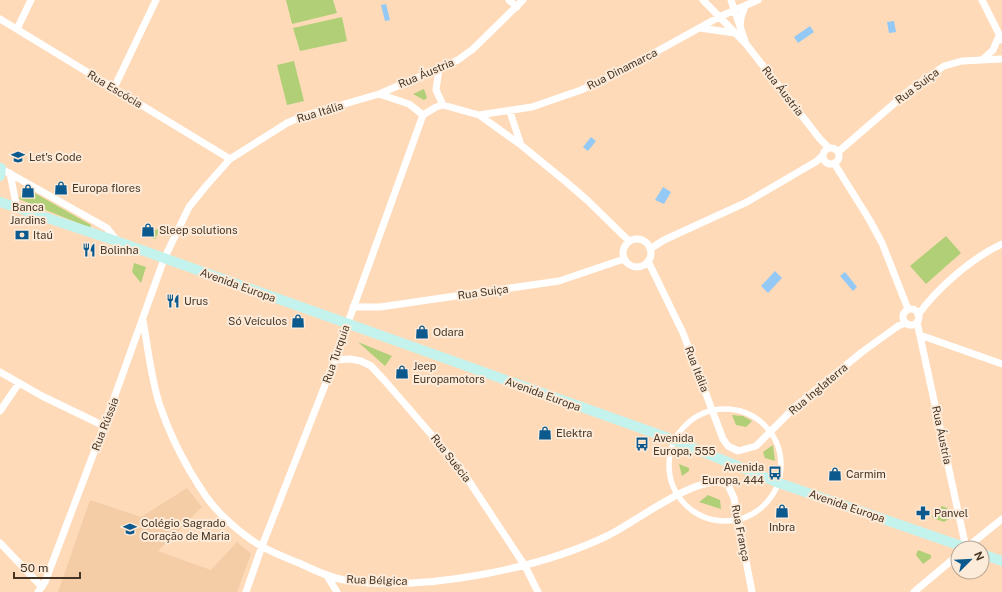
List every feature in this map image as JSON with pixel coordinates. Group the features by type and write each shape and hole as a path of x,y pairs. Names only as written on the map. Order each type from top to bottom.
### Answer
{"main road":[{"name":"Avenida Europa","path":"0,202 119,242 674,440 779,482 950,542"},
{"path":"990,557 1002,561"}],"street":[{"path":"17,29 31,0"},
{"path":"114,88 156,0"},
{"path":"509,0 517,7"},
{"name":"Rua Áustria","path":"379,94 458,60 473,49 523,0"},
{"name":"Rua Áustria","path":"703,0 719,17 738,31"},
{"name":"Rua Áustria","path":"731,0 738,31 746,44 829,152"},
{"name":"Rua Dinamarca","path":"479,115 510,112 532,107 588,87 616,74 719,17 758,0"},
{"path":"982,0 1001,38 993,50 982,60"},
{"path":"699,28 738,31 745,6"},
{"name":"Rua Escócia","path":"0,19 230,159"},
{"name":"Rua Suiça","path":"648,247 747,202 829,152 846,145 911,89 944,66 962,61 1002,59"},
{"path":"439,69 436,90 443,105"},
{"path":"379,94 409,104 423,115 436,107 443,105 479,115 522,145 587,200 608,220 627,243"},
{"name":"Rua Itália","path":"164,259 189,207 230,159 287,123 303,116 379,94"},
{"path":"510,112 522,145"},
{"name":"Rua Turquia","path":"246,592 262,546 334,360 423,115"},
{"path":"834,163 839,156 829,152 827,162 834,163 870,218 882,243 908,309 917,316"},
{"path":"3,171 107,228 119,242"},
{"path":"3,171 18,209"},
{"path":"638,239 648,247 646,263 633,266 624,257 627,243 638,239"},
{"path":"904,321 911,325 924,307 962,270 1002,244"},
{"name":"Rua Suiça","path":"353,307 380,307 559,280 612,264 624,257"},
{"name":"Rua Rússia","path":"40,590 104,426 143,321 164,259"},
{"name":"Rua Itália","path":"646,263 659,283 683,333 723,439 728,446 738,451"},
{"name":"Rua Inglaterra","path":"738,451 756,446 770,430 795,407 862,352 904,321 904,313 908,309"},
{"name":"Rua Áustria","path":"917,316 965,540"},
{"name":"Rua Bélgica","path":"143,321 159,402 178,451 206,497 235,527 262,546 327,576 350,581 398,582 480,575 525,566 586,545 610,534 697,485 718,481"},
{"path":"920,335 1002,364"},
{"name":"Rua Suécia","path":"334,360 350,358 361,361 371,366 385,380 462,468 525,566 538,592"},
{"path":"0,372 19,384 104,426"},
{"path":"0,410 19,384"},
{"path":"728,409 744,412 758,419 770,430 778,446 782,464 779,482 770,501 755,514 730,522 720,521 691,509 677,495 670,480 669,460 674,440 688,423 697,416 713,410 728,409"},
{"name":"Rua França","path":"718,481 728,485 731,490 739,520 752,592"},
{"path":"977,540 1002,520"},
{"path":"0,543 40,590"},
{"path":"914,592 950,562"},
{"path":"327,576 337,592"}],"shaded area":[{"name":"Colégio Sagrado Coração de Maria","path":"187,488 202,507 158,551 211,570 237,542 251,554 237,592 58,592 90,500 141,517"}],"green space":[{"path":"286,0 333,0 337,13 292,24"},
{"path":"342,17 347,41 300,51 293,28"},
{"path":"294,61 304,101 287,105 277,65"},
{"path":"424,89 427,98 424,100 413,94"},
{"path":"24,187 91,225 90,228 19,199"},
{"path":"161,228 155,239 144,234"},
{"path":"946,236 961,253 926,284 910,266"},
{"path":"134,263 146,267 141,283 132,272"},
{"path":"358,342 392,356 385,366"},
{"path":"732,415 743,416 752,421 746,427 736,425"},
{"path":"773,445 775,461 765,458 763,452"},
{"path":"679,464 689,468 689,471 682,476"},
{"path":"708,495 720,500 721,509 699,502"},
{"path":"942,506 947,508 950,513 949,519 944,522 932,518 933,514"},
{"path":"918,550 931,555 931,558 923,564 916,555"}],"water":[{"path":"386,4 390,20 385,21 381,5"},
{"path":"894,21 896,32 889,33 887,22"},
{"path":"810,26 814,32 798,43 794,37"},
{"path":"591,137 596,141 588,151 583,147"},
{"path":"663,187 671,192 664,204 655,200"},
{"path":"775,271 782,278 768,293 761,286"},
{"path":"845,272 857,287 853,291 840,276"}],"place":[{"name":"Let's Code","path":"18,157"},
{"name":"Europa flores","path":"61,188"},
{"name":"Banca Jardins","path":"28,191"},
{"name":"Sleep solutions","path":"148,230"},
{"name":"Itaú","path":"22,235"},
{"name":"Bolinha","path":"89,250"},
{"name":"Urus","path":"173,301"},
{"name":"Só Veículos","path":"298,321"},
{"name":"Odara","path":"422,332"},
{"name":"Jeep Europamotors","path":"402,372"},
{"name":"Elektra","path":"545,433"},
{"name":"Avenida Europa, 555","path":"642,444"},
{"name":"Avenida Europa, 444","path":"775,473"},
{"name":"Carmim","path":"835,474"},
{"name":"Inbra","path":"782,511"},
{"name":"Panvel","path":"923,513"},
{"name":"Colégio Sagrado Coração de Maria","path":"130,529"}]}
